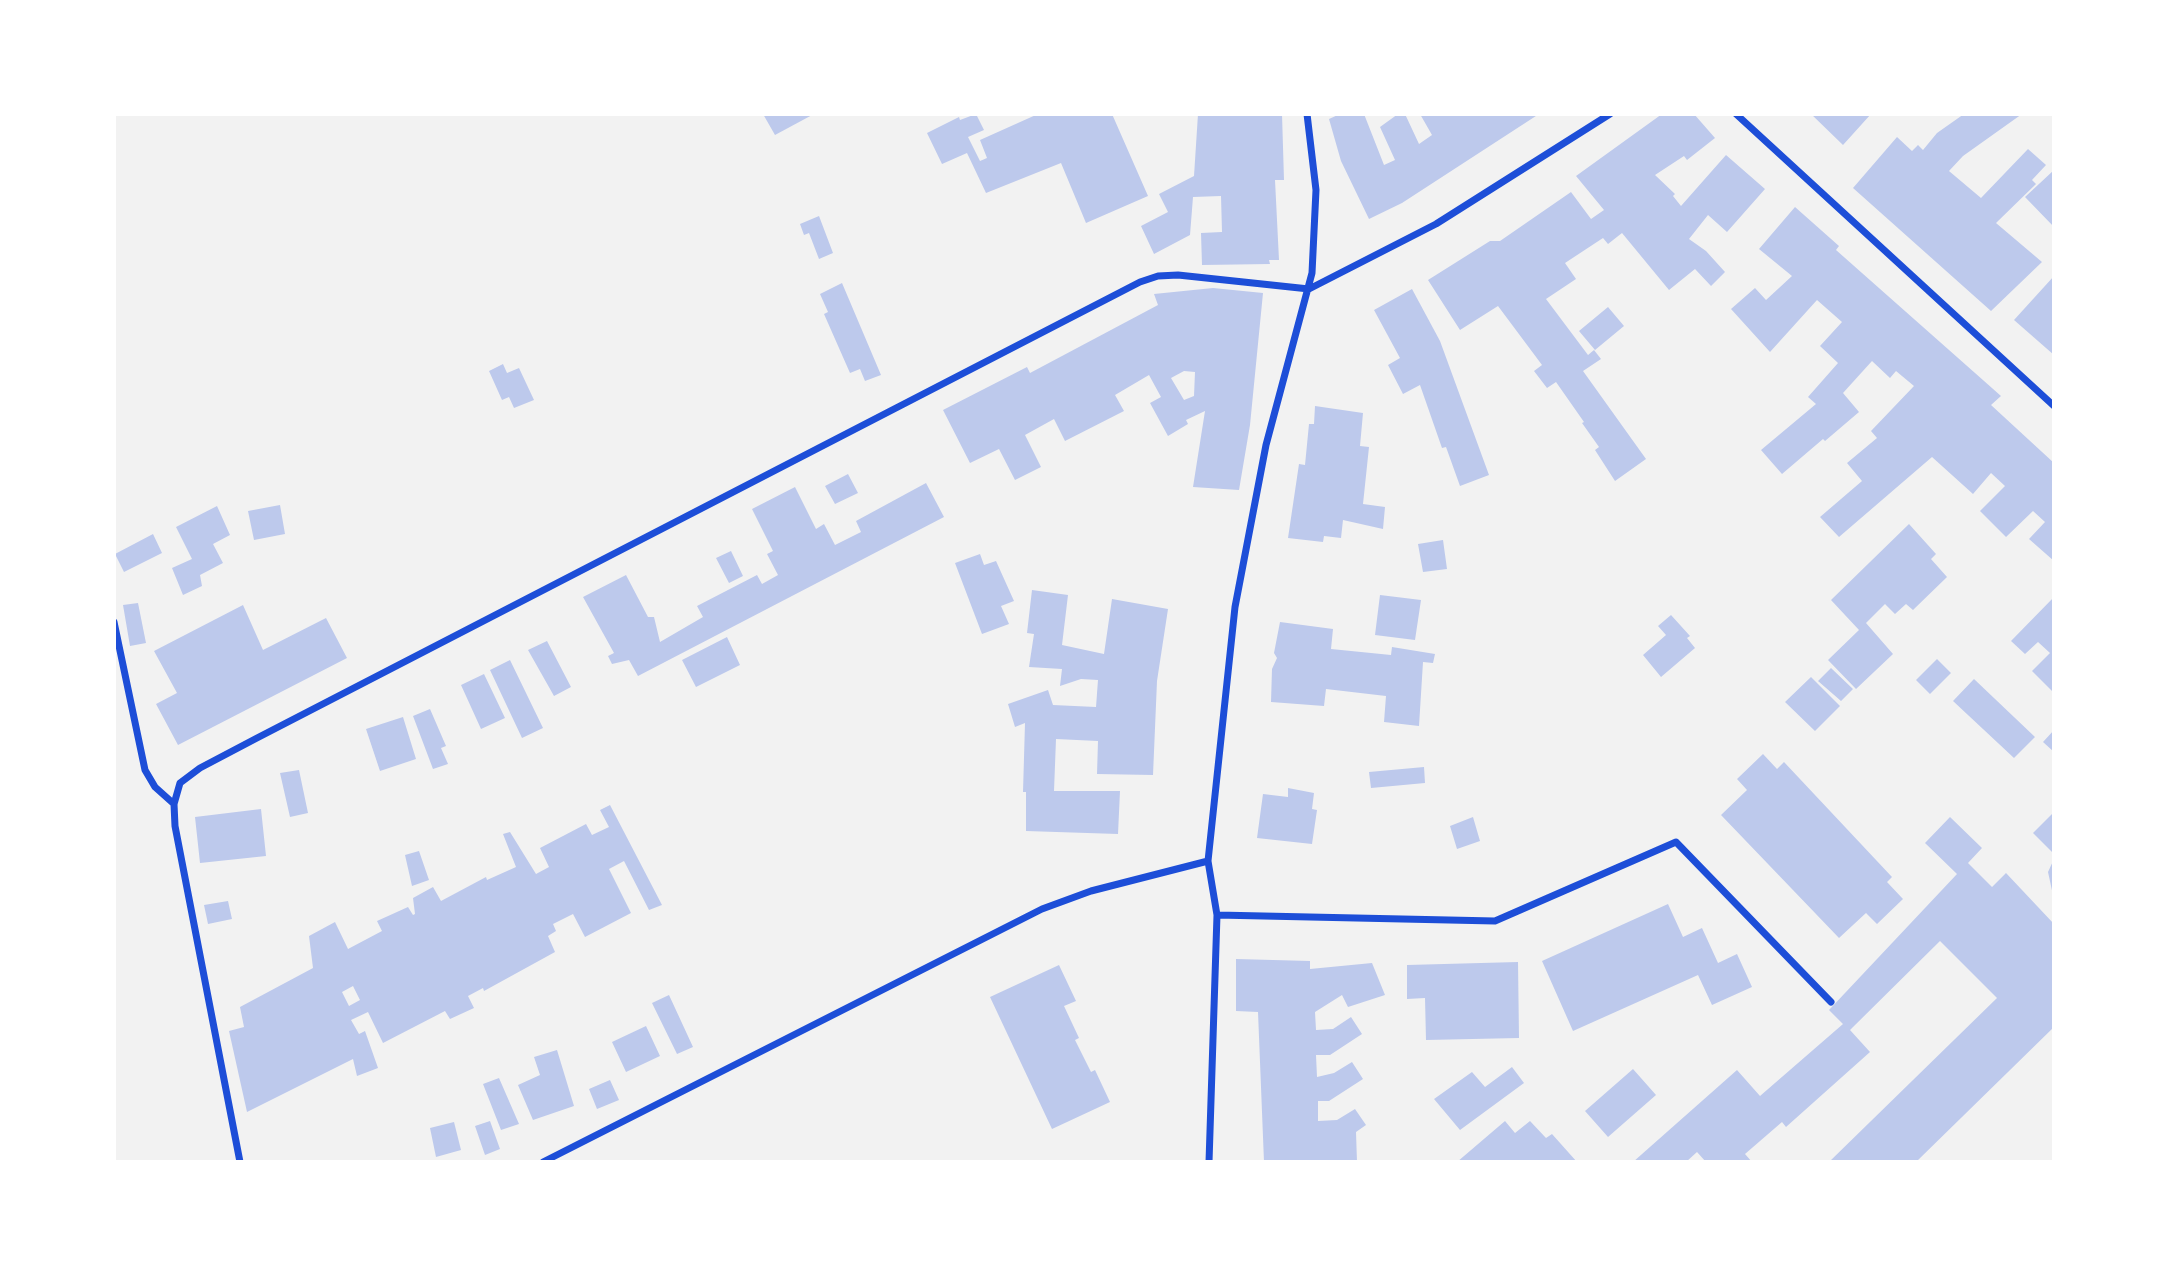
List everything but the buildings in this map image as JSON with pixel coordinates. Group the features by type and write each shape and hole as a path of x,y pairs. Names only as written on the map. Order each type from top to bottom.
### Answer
{"street":[{"path":"1209,1162 1217,915 1208,861 1235,607 1266,445 1309,289 1317,227 1316,190 1307,114"},
{"path":"240,1162 175,826 174,804 180,783 200,768 1140,282 1158,276 1178,275 1309,289 1436,224 1610,114"},
{"path":"1735,114 2054,406"},
{"path":"114,622 145,770 155,787 174,804"},
{"path":"1217,915 1495,921 1676,842 1831,1002"},
{"path":"543,1162 1042,909 1091,891 1208,861"}]}
